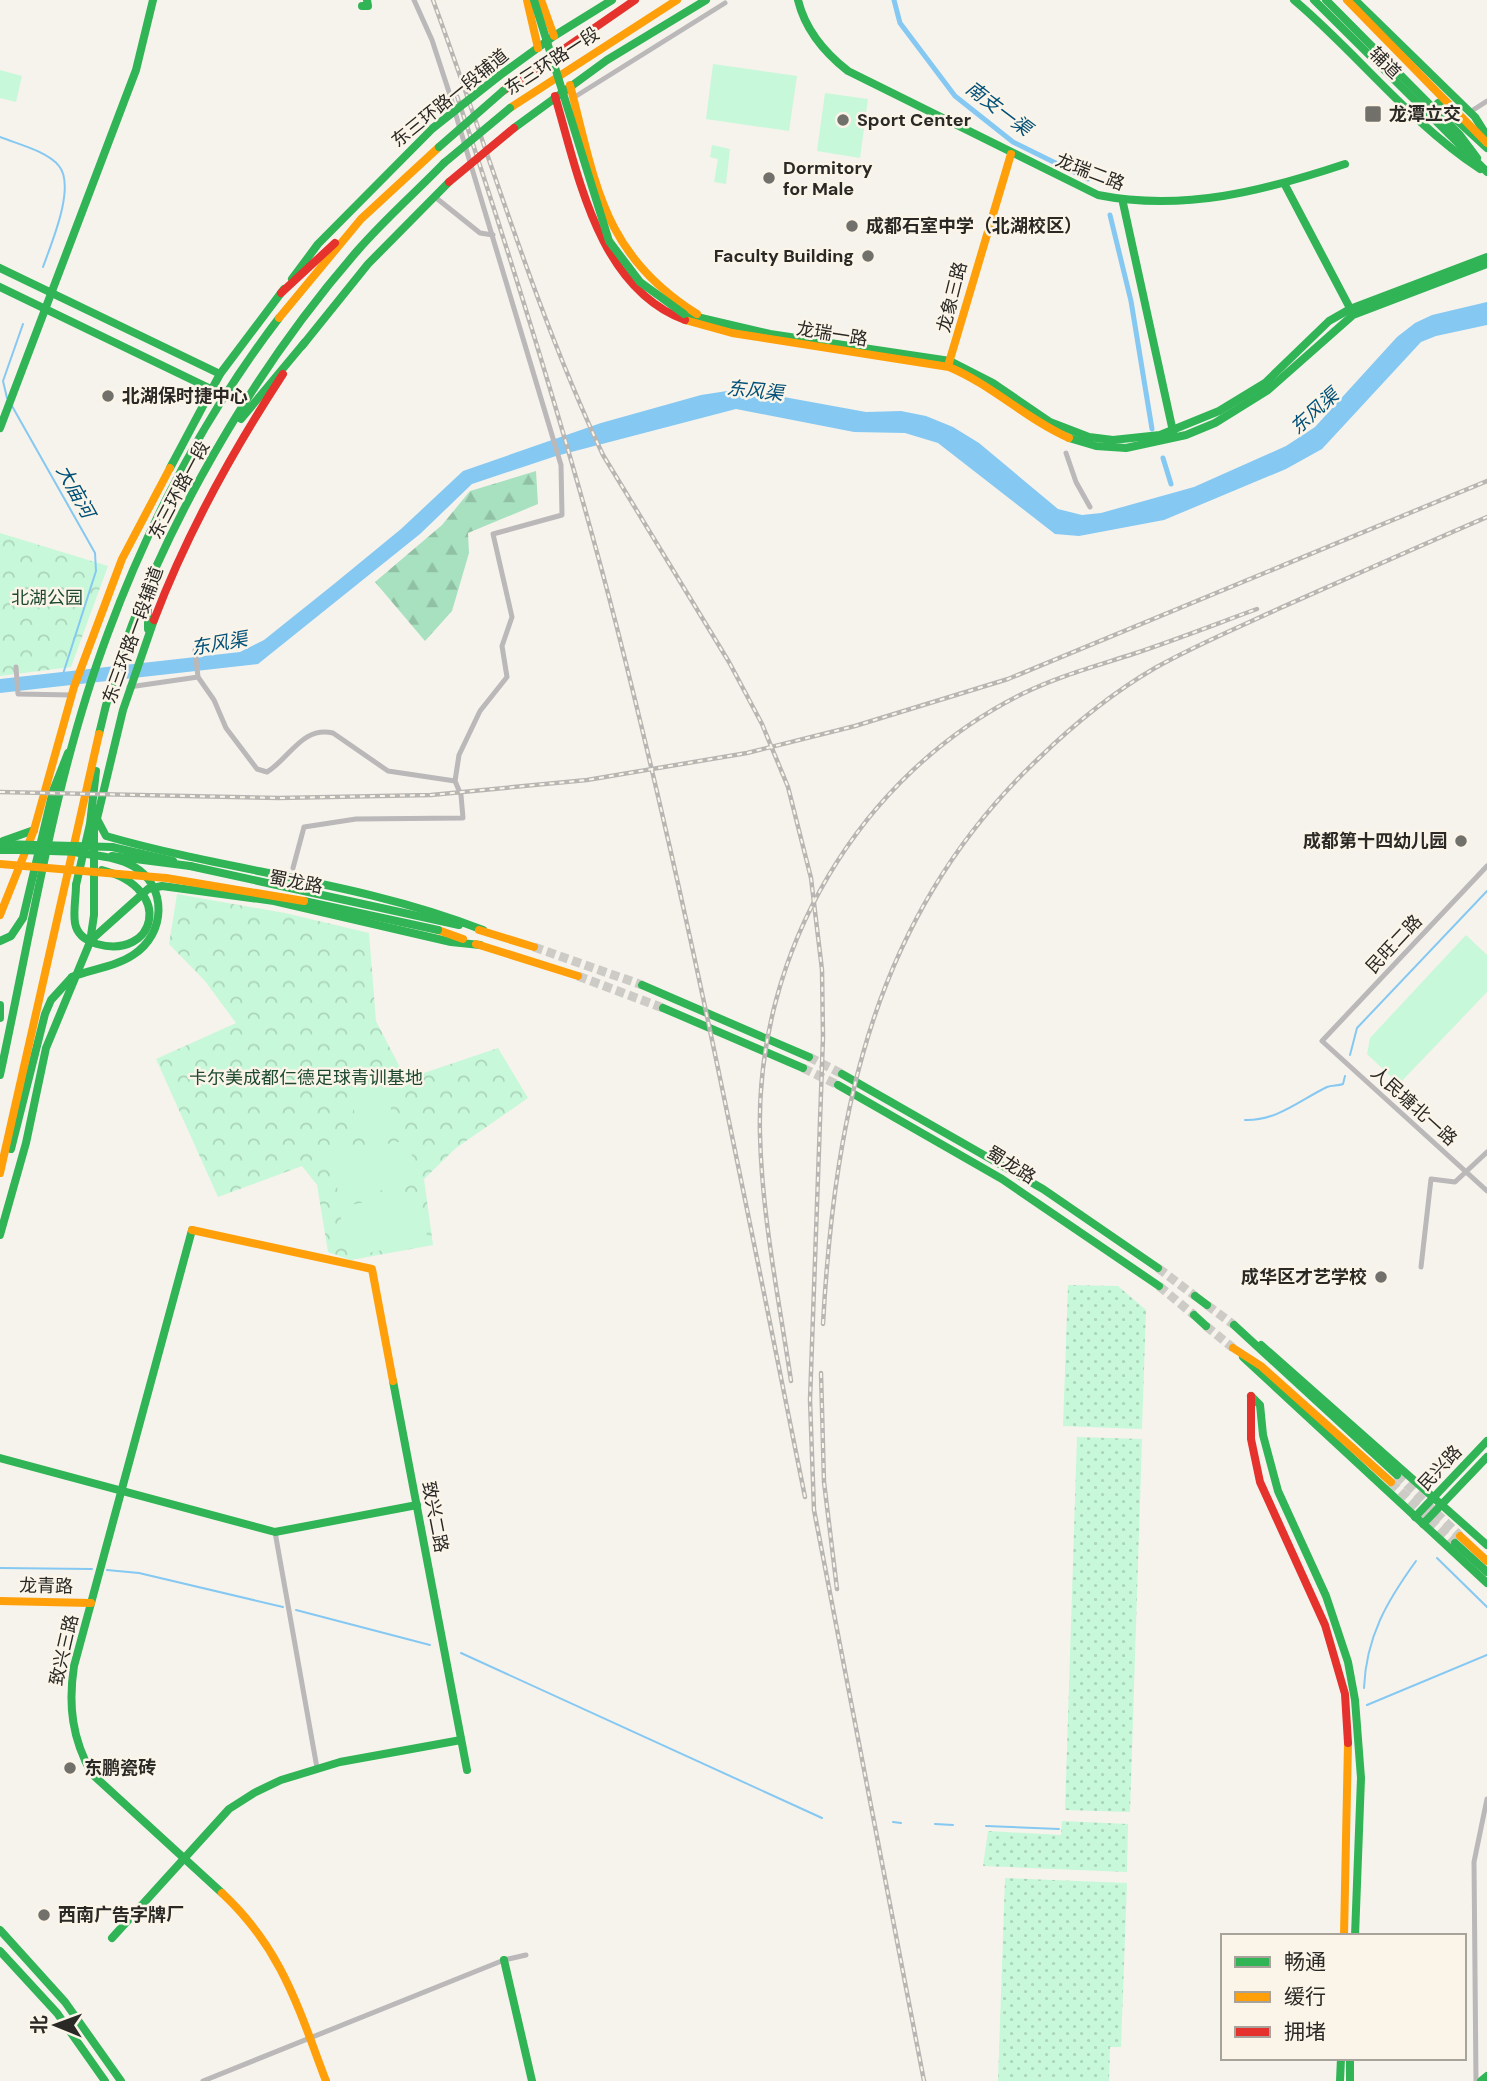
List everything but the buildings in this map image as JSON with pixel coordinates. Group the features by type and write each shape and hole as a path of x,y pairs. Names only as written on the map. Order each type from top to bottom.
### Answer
{"main road":[{"path":"0,428 136,70 153,0"},
{"path":"361,0 362,6 368,6 367,0"},
{"path":"527,0 538,48"},
{"path":"534,0 609,241 640,282 684,314 714,326"},
{"path":"541,0 554,36"},
{"name":"东三环路一段辅道","path":"0,915 34,830 83,660 140,522 220,374 318,244 433,128 554,36 612,0"},
{"name":"东三环路一段","path":"0,1075 87,697 143,548 195,448 295,299 362,218 503,91 635,0"},
{"name":"东三环路一段","path":"0,1173 109,693 172,533 220,445 279,353 358,250 444,163 510,108 677,0"},
{"name":"东三环路一段辅道","path":"0,1235 8,1199 26,1145 50,1036 91,940 93,834 129,684 148,629 187,537 244,431 305,342 368,264 450,182 570,85 664,22 706,0"},
{"name":"龙瑞二路","path":"798,0 801,12 826,52 848,71 1076,186 1123,203 1147,204 1284,185 1345,164"},
{"name":"辅道","path":"1294,0 1334,34 1450,151 1487,172"},
{"path":"1312,0 1324,4 1487,146"},
{"path":"1335,0 1462,127 1487,136"},
{"path":"1347,0 1462,127"},
{"path":"1355,0 1462,127 1487,172"},
{"path":"570,85 608,219 626,255 645,278 669,298 714,326"},
{"path":"555,96 596,223 620,270 635,288 665,310 685,321 714,326"},
{"name":"龙象三路","path":"948,364 1011,154"},
{"path":"1284,185 1352,312"},
{"path":"1123,203 1174,436"},
{"path":"281,293 362,218"},
{"path":"1352,312 1487,257"},
{"path":"1352,312 1487,264"},
{"path":"0,268 220,374"},
{"path":"0,287 211,389"},
{"name":"龙瑞一路","path":"714,326 948,364 981,376 1042,417 1073,432 1113,440 1137,440 1174,436 1213,423 1269,390 1352,312"},
{"path":"220,445 305,342"},
{"path":"148,589 148,629"},
{"path":"0,941 19,928 30,894 53,791 81,720"},
{"path":"101,725 90,824 76,885 75,925 86,941 111,948 133,943 147,927 148,904 144,892 125,877 102,870"},
{"path":"97,819 106,836 153,851 344,889 441,914 483,930"},
{"path":"0,843 34,830"},
{"path":"0,843 112,847 190,866"},
{"name":"蜀龙路","path":"0,850 75,852 190,866 483,930 534,947"},
{"path":"0,1183 23,1111 45,1014 51,1000 72,978 133,955 154,934 160,907 156,892 136,868 75,852"},
{"name":"蜀龙路","path":"0,865 102,870 236,886 439,930 578,976"},
{"path":"91,940 148,889 162,886 251,897 480,945"},
{"path":"642,985 809,1057"},
{"path":"0,1004 0,1018"},
{"path":"663,1008 803,1068"},
{"name":"蜀龙路","path":"842,1074 998,1160 1098,1224 1158,1268"},
{"name":"蜀龙路","path":"838,1085 991,1170 1050,1207 1159,1286"},
{"name":"致兴三路","path":"326,2081 287,1976 262,1936 92,1774 79,1754 69,1714 69,1694 190,1230 372,1269"},
{"name":"致兴二路","path":"372,1269 467,1770"},
{"path":"1195,1296 1207,1305"},
{"path":"1194,1315 1206,1326"},
{"path":"1234,1325 1273,1354 1487,1545"},
{"path":"1233,1348 1261,1366 1394,1479 1262,1354 1244,1333"},
{"path":"1241,1354 1487,1583"},
{"path":"1344,1934 1349,1734 1345,1694 1325,1625 1260,1482 1251,1439 1251,1395 1260,1405 1261,1434 1268,1472 1337,1624 1353,1683 1360,1737 1355,1934"},
{"name":"民兴路","path":"1415,1517 1487,1441"},
{"name":"民兴路","path":"1423,1524 1487,1457"},
{"path":"0,1458 275,1532 417,1505"},
{"path":"1487,1561 1457,1539 1487,1572"},
{"name":"龙青路","path":"0,1601 91,1603"},
{"path":"111,1938 229,1809 248,1794 274,1781 317,1768 461,1740"},
{"path":"0,1922 68,2005 121,2081"},
{"path":"0,1930 19,1948"},
{"path":"0,1951 57,2013 105,2081"},
{"path":"505,1960 532,2081"},
{"path":"1340,2081 1341,2060"},
{"path":"1350,2060 1350,2081"},
{"path":"1478,2081 1487,2076"}],"street":[{"path":"293,869 304,827 356,819 463,818 461,795 455,781 459,755 487,700 507,677 502,646 512,617 493,534 562,515 561,465 432,40 414,0"},
{"path":"573,99 725,3"},
{"path":"1462,127 1487,102"},
{"path":"435,197 480,233 493,235"},
{"path":"1066,453 1076,482 1090,507"},
{"path":"195,650 198,677 214,700 226,728 252,764 262,772 273,768 302,738 326,732 333,733 388,771 455,781"},
{"path":"16,667 18,694 73,691"},
{"path":"129,684 198,677"},
{"name":"民旺二路","path":"1322,1041 1487,866"},
{"name":"人民塘北一路","path":"1322,1041 1487,1191"},
{"path":"1421,1266 1430,1179 1455,1182 1487,1152"},
{"path":"275,1532 317,1768"},
{"path":"1478,2081 1474,1862 1487,1799"},
{"path":"204,2081 310,2036 505,1960 526,1955"}],"green space":[{"path":"713,64 797,76 789,131 706,119"},
{"path":"0,70 22,76 16,102 0,98"},
{"name":"Sport Center","path":"825,93 868,99 860,158 817,151"},
{"path":"712,145 730,149 726,184 714,182 718,159 710,157"},
{"path":"536,471 538,504 468,533 469,553 452,611 425,641 375,582 442,525 470,491"},
{"name":"北湖公园","path":"0,533 108,566 71,667 0,676"},
{"name":"卡尔美成都仁德足球青训基地","path":"177,894 285,913 369,933 376,1021 406,1079 498,1048 528,1098 456,1148 424,1179 433,1245 351,1260 328,1252 317,1185 302,1166 218,1197 156,1059 236,1023 205,981 169,944"},
{"path":"1466,935 1487,955 1487,992 1399,1084 1367,1054 1370,1038"},
{"path":"383,1066 395,1131 359,1137 347,1073"},
{"path":"409,1140 417,1184 339,1198 331,1154"},
{"path":"419,1192 428,1241 348,1257 339,1207"},
{"path":"1068,1285 1118,1286 1146,1310 1142,1429 1063,1426"},
{"path":"1077,1437 1142,1439 1130,1812 1065,1810"},
{"path":"1062,1821 1128,1824 1127,1872 983,1866 988,1831 1061,1835"},
{"path":"1005,1878 1127,1883 1121,2047 1110,2047 1109,2081 998,2081"}],"water":[{"path":"1487,302 1487,325 1421,342 1322,449 1286,469 1164,520 1079,536 1055,534 938,443 905,433 854,432 736,409 556,456 472,484 420,534 258,664 0,693 0,679 240,652 264,640 334,584 401,529 463,471 601,423 701,395 740,389 866,412 901,411 926,416 953,427 979,443 1058,509 1082,515 1101,513 1194,487 1286,446 1315,427 1397,337 1415,323 1432,315"}],"waterway":[{"name":"南支一渠","path":"894,0 900,23 955,96 1013,142 1088,179"},
{"name":"大庙河","path":"0,137 47,156 59,166 64,175 64,201 43,267"},
{"name":"南支一渠","path":"1110,215 1131,301 1152,429"},
{"name":"大庙河","path":"7,398 3,381 23,324"},
{"name":"大庙河","path":"12,406 95,553 96,571 63,674"},
{"name":"南支一渠","path":"1163,458 1171,484"},
{"path":"1350,1055 1357,1028 1487,891"},
{"path":"1245,1120 1268,1117 1288,1109 1327,1087 1343,1084 1345,1076"},
{"path":"1437,1558 1487,1607"},
{"path":"1364,1688 1369,1652 1380,1620 1416,1561"},
{"path":"0,1568 92,1569"},
{"path":"107,1570 139,1573 283,1607"},
{"path":"296,1610 430,1645"},
{"path":"461,1653 822,1818"},
{"path":"1367,1705 1487,1655"},
{"path":"893,1822 901,1823"},
{"path":"935,1824 953,1825"},
{"path":"986,1826 1059,1829"}],"tunnel":[{"path":"534,947 642,985"},
{"path":"578,976 663,1008"},
{"path":"809,1057 842,1074"},
{"path":"803,1068 838,1085"},
{"path":"1158,1268 1195,1296"},
{"path":"1159,1286 1194,1315"},
{"path":"1207,1305 1234,1325"},
{"path":"1206,1326 1233,1348"},
{"path":"1397,1475 1460,1536"},
{"path":"1391,1482 1455,1543"}],"railway":[{"path":"433,0 534,287 578,399 603,455 729,662 762,724 788,787 811,878 822,970 823,1037 810,1400 814,1510 924,2081"},
{"path":"457,96 541,358 616,624 693,950 805,1497"},
{"path":"0,792 279,798 431,795 587,780 747,753 855,726 1008,679 1487,481"},
{"path":"823,1324 839,1166 853,1091 874,1018 902,948 937,882 982,819 1065,734 1108,699 1155,668 1231,630 1487,517"},
{"path":"791,1381 761,1166 763,1067 776,1001 798,937 828,876 867,820 912,771 965,728 1024,693 1051,681 1149,649 1257,609"},
{"path":"821,1373 824,1482 837,1589"}],"traffic: fast":[{"path":"0,428 136,70 153,0"},
{"path":"362,6 368,6 367,0"},
{"path":"534,0 609,241 640,282 684,314"},
{"path":"499,76 554,36 612,0"},
{"path":"514,128 607,60 706,0"},
{"path":"798,0 817,40 848,71 1098,195 1130,200 1192,200 1284,183 1345,164"},
{"path":"1294,0 1430,130 1480,169"},
{"path":"1314,0 1487,172"},
{"path":"1326,0 1459,134 1477,158"},
{"path":"1355,0 1475,117 1487,136"},
{"path":"433,128 499,76"},
{"path":"439,147 503,91"},
{"path":"1438,103 1487,148"},
{"path":"444,163 510,108"},
{"path":"292,279 318,244 433,128"},
{"path":"99,734 116,671 139,606 168,541 237,415 317,300 358,250 444,163"},
{"path":"302,346 368,264 449,182"},
{"path":"1285,185 1352,312"},
{"path":"1123,203 1174,436"},
{"path":"684,314 770,334 950,361 993,383 1050,422 1089,437 1113,440 1160,435 1219,411 1265,383 1329,321 1350,309 1487,257"},
{"path":"1069,438 1096,446 1126,448 1186,435 1215,423 1268,390 1353,315 1487,264"},
{"path":"0,268 220,374"},
{"path":"0,287 211,389"},
{"path":"170,468 220,374 284,289"},
{"path":"0,1075 59,796 89,686 108,633 142,550 182,469 228,391 279,318"},
{"path":"241,419 305,342"},
{"path":"148,589 148,629"},
{"path":"0,1235 26,1143 46,1048 90,942 94,915 94,831 123,710 154,620"},
{"path":"0,941 11,936 23,918 53,791 68,753"},
{"path":"76,885 90,824 96,771"},
{"path":"97,819 106,836 390,900 483,930"},
{"path":"3,841 34,830"},
{"path":"0,844 112,847"},
{"path":"112,847 173,861"},
{"path":"0,850 19,850"},
{"path":"19,850 81,852"},
{"path":"72,977 133,955 152,935 158,910 152,885 133,866 112,858 75,852"},
{"path":"112,856 190,866"},
{"path":"190,866 459,925"},
{"path":"76,885 74,919 80,934 97,944 117,946 133,942 144,933 149,920 148,906 141,892 125,879 102,870"},
{"path":"91,940 148,889 162,886 274,901 451,942 480,945"},
{"path":"304,901 438,930"},
{"path":"11,1149 45,1014 51,1000 72,977"},
{"path":"642,985 809,1057"},
{"path":"0,1005 0,1018"},
{"path":"663,1008 803,1068"},
{"path":"842,1074 1043,1189 1158,1268"},
{"path":"838,1085 1002,1179 1159,1286"},
{"path":"192,1230 74,1666 71,1694 76,1735 92,1774 222,1893"},
{"path":"1195,1296 1207,1305"},
{"path":"1194,1315 1206,1326"},
{"path":"1234,1325 1397,1475"},
{"path":"1261,1345 1487,1545"},
{"path":"1243,1357 1487,1583"},
{"path":"393,1381 467,1770"},
{"path":"1251,1396 1260,1405 1263,1435 1278,1491 1326,1596 1348,1662 1355,1700 1361,1778 1355,1934"},
{"path":"1415,1517 1487,1441"},
{"path":"1423,1524 1487,1457"},
{"path":"0,1458 275,1532 417,1505"},
{"path":"1455,1543 1487,1572"},
{"path":"112,1938 229,1809 254,1793 281,1780 340,1762 461,1740"},
{"path":"0,1930 65,2002 121,2081"},
{"path":"0,1951 57,2013 105,2081"},
{"path":"504,1960 532,2081"},
{"path":"1340,2081 1341,2060"},
{"path":"1350,2060 1350,2081"},
{"path":"1481,2081 1487,2076"}],"traffic: slow":[{"path":"527,0 538,48"},
{"path":"541,0 554,36"},
{"path":"510,108 677,0"},
{"path":"1347,0 1487,143"},
{"path":"570,85 597,186 622,242 641,267 666,291 697,314"},
{"path":"279,318 361,219 439,147"},
{"path":"948,366 1011,154"},
{"path":"685,320 732,333 949,367 965,374 1069,438"},
{"path":"0,915 34,830 74,687 122,559 170,468"},
{"path":"0,1173 99,734"},
{"path":"0,864 166,878 304,901"},
{"path":"438,930 463,939"},
{"path":"479,930 534,947"},
{"path":"476,944 578,976"},
{"path":"192,1230 372,1269 393,1381"},
{"path":"1233,1348 1261,1366 1391,1482"},
{"path":"1460,1536 1487,1561"},
{"path":"0,1601 91,1603"},
{"path":"1344,1934 1348,1743"},
{"path":"222,1893 243,1914 274,1958 297,2004 326,2081"}],"traffic: jam":[{"path":"503,91 635,0"},
{"path":"555,96 583,193 612,256 631,282 655,304 685,320"},
{"path":"449,182 514,128"},
{"path":"281,293 335,243"},
{"path":"154,620 181,556 212,494 283,374"},
{"path":"1251,1396 1251,1439 1260,1482 1325,1625 1345,1694 1348,1743"}],"place":[{"name":"龙潭立交","path":"1373,114"},
{"name":"Sport Center","path":"843,120"},
{"name":"Dormitory for Male","path":"769,178"},
{"name":"成都石室中学（北湖校区）","path":"852,226"},
{"name":"Faculty Building","path":"868,256"},
{"name":"北湖保时捷中心","path":"108,396"},
{"name":"成都第十四幼儿园","path":"1461,841"},
{"name":"成华区才艺学校","path":"1381,1277"},
{"name":"东鹏瓷砖","path":"70,1768"},
{"name":"西南广告字牌厂","path":"44,1915"}],"water label":[{"name":"东风渠","path":"755,390"},
{"name":"东风渠","path":"1314,411"},
{"name":"东风渠","path":"219,643"}]}
